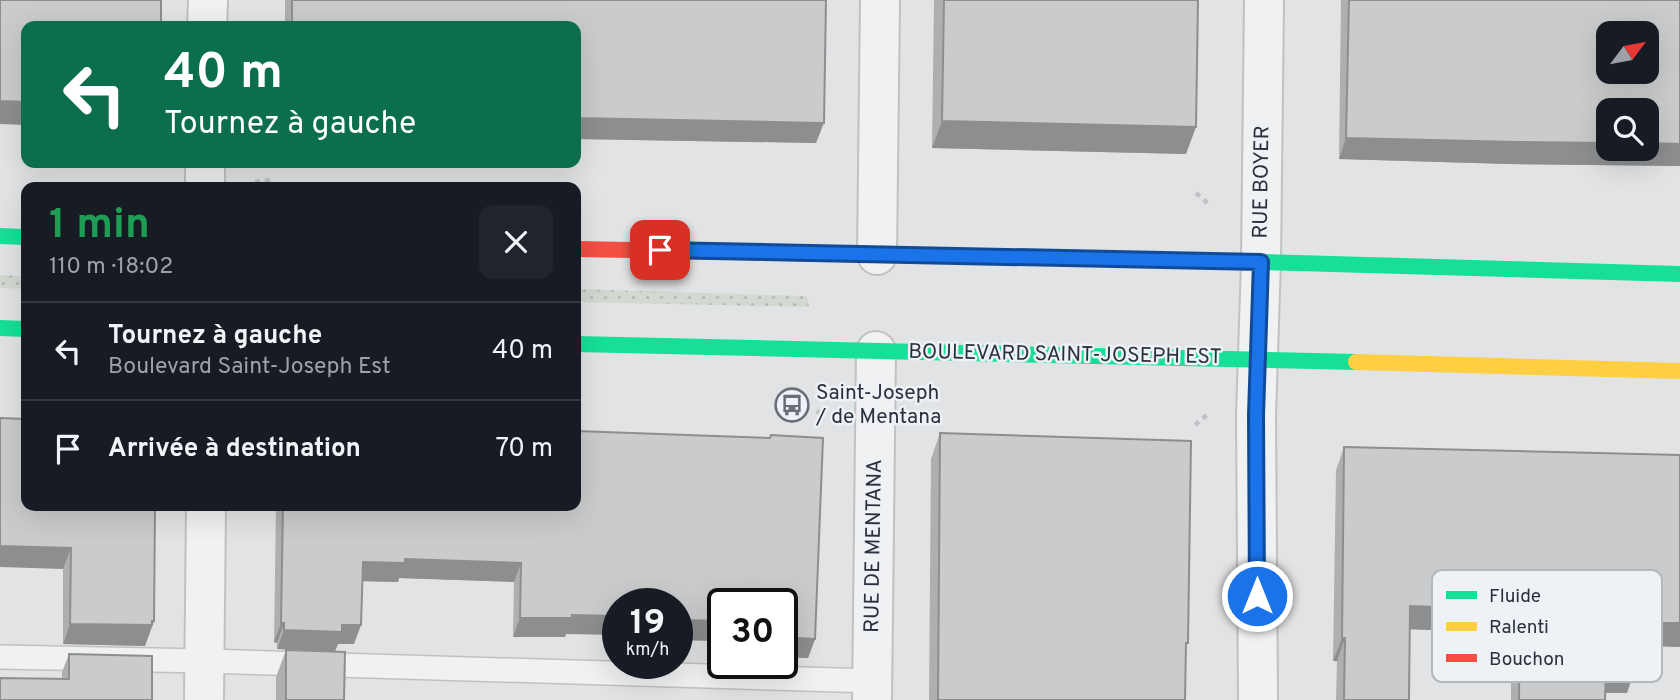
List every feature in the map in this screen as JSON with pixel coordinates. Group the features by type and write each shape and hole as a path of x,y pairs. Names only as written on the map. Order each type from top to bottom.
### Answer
{"main road":[{"path":"0,236 21,237"},
{"path":"581,249 1261,262 1680,274"},
{"path":"0,328 21,329"},
{"name":"BOULEVARD SAINT-JOSEPH EST","path":"581,344 1680,371"}],"street":[{"path":"207,21 208,0"},
{"path":"877,255 880,0"},
{"name":"RUE BOYER","path":"1258,700 1257,359 1261,262 1264,0"},
{"name":"RUE DE MENTANA","path":"872,690 876,351"},
{"path":"204,700 206,511"}],"lane":[{"path":"0,657 205,661 872,690"}],"path":[{"path":"254,182 271,180"},
{"path":"1196,193 1210,205"},
{"path":"817,414 824,407"},
{"path":"1195,425 1208,414"}],"shaded area":[{"path":"0,275 21,276 21,289 0,288"},
{"path":"581,289 807,296 809,307 581,302"}],"building":[{"path":"0,0 161,0 161,21 21,21 21,102 0,101"},
{"path":"292,0 826,0 824,123 581,118 581,21 292,21"},
{"path":"944,0 1198,0 1196,127 942,121"},
{"path":"1349,0 1680,0 1680,144 1659,143 1659,98 1596,98 1596,143 1346,138"},
{"path":"0,418 21,419 21,511 155,511 152,625 70,624 71,548 0,546"},
{"path":"581,431 823,438 815,639 798,638 798,588 707,588 707,621 693,620 693,588 602,588 602,616 520,618 521,563 405,559 405,563 363,562 361,625 342,625 342,632 284,630 284,623 281,623 283,511 581,511"},
{"path":"940,433 1191,441 1185,700 938,700"},
{"path":"1344,447 1680,455 1680,623 1662,623 1662,570 1432,570 1432,607 1410,606 1409,700 1344,700 1345,638 1342,638"},
{"path":"286,650 345,652 344,700 286,700"},
{"path":"69,654 152,656 152,700 0,700 0,678 69,679"},
{"path":"1519,682 1606,682 1605,700 1519,700"}],"traffic: fast":[{"path":"0,236 21,237"},
{"path":"896,255 1680,274"},
{"path":"0,328 21,329"},
{"path":"581,344 1356,362"}],"traffic: slow":[{"path":"1356,362 1680,371"}],"traffic: jam":[{"path":"581,249 896,255"}],"place":[{"name":"Saint-Joseph / de Mentana","path":"792,405"}],"route":[{"path":"660,250 1261,262 1256,415 1257,596"}]}
